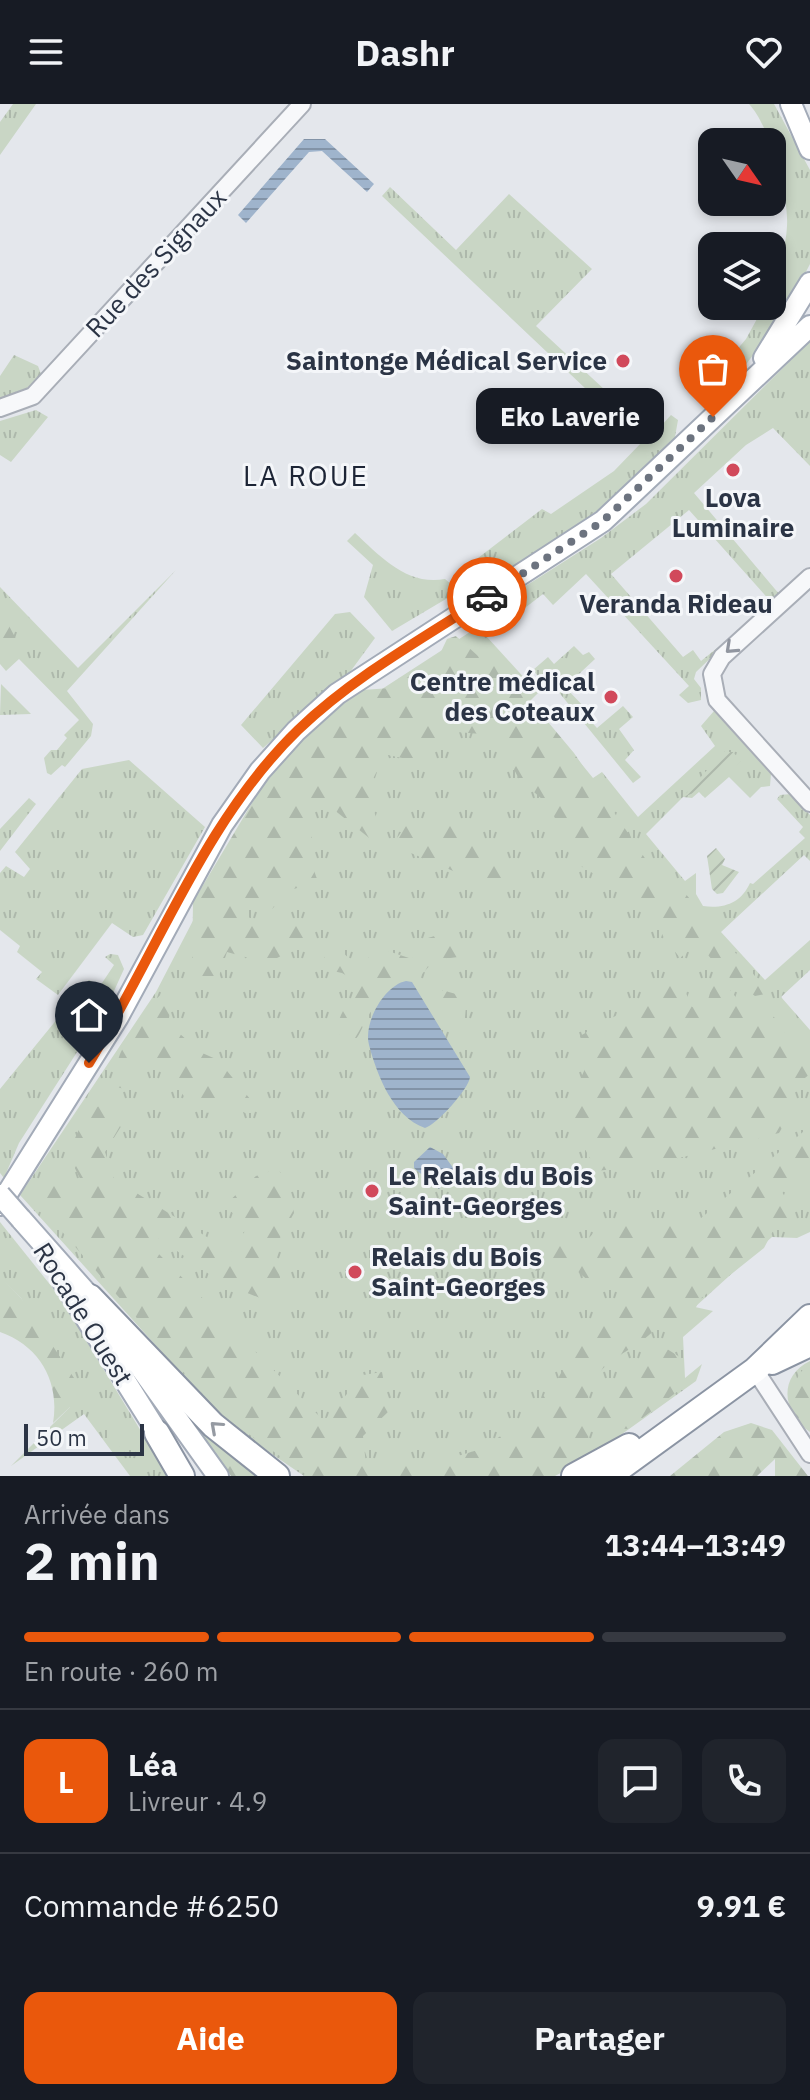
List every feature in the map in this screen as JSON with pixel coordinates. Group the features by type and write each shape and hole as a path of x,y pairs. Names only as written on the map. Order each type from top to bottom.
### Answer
{"highway":[{"path":"90,1297 213,1425 277,1476"},
{"path":"609,1476 755,1370 810,1317"},
{"path":"755,1370 810,1344"},
{"path":"574,1476 712,1401"},
{"path":"632,1476 712,1401"},
{"path":"157,1433 184,1476"}],"main road":[{"path":"793,104 810,117"},
{"path":"793,104 810,149"},
{"path":"751,378 810,283"},
{"path":"0,1205 118,1017 222,825 260,771 296,731 337,694 603,521 751,378 810,326"},
{"path":"0,1195 27,1226"},
{"name":"Rocade Ouest","path":"27,1226 90,1297 218,1476"},
{"name":"Rocade Ouest","path":"27,1226 157,1433"}],"street":[{"name":"Rue des Signaux","path":"0,408 33,396 302,104"},
{"path":"810,577 722,657 712,674 717,700 810,803"},
{"path":"755,1370 810,1454"}],"green space":[{"path":"13,104 36,104 0,155 0,122"},
{"path":"749,104 774,104 810,170 810,264 786,310 786,128 764,128"},
{"path":"390,187 456,250 509,194 592,269 536,326 647,429 661,426 671,415 678,420 673,448 634,485 519,567 475,581 461,571 542,509 551,514 614,471 642,442 382,196"},
{"path":"756,320 779,320 732,383 715,385 700,373 705,369 714,377 746,339"},
{"path":"810,341 810,466 773,428 746,445 694,493 780,595 772,603 689,510 611,574 683,657 693,650 701,661 743,627 696,672 694,679 701,688 701,700 688,703 679,695 689,686 586,574 553,605 543,594 487,637 538,693 530,701 593,778 602,772 638,817 715,746 701,726 714,711 771,774 770,786 761,787 750,798 729,777 705,798 699,792 692,798 683,797 646,834 685,881 696,873 696,894 703,906 725,905 737,900 750,883 753,884 805,838 799,832 803,827 777,799 780,795 791,794 810,815 810,861 804,855 721,932 765,980 810,940 810,970 781,997 810,1030 810,1232 797,1238 772,1237 695,1307 713,1311 683,1337 685,1378 702,1364 696,1381 590,1457 555,1476 304,1476 224,1421 20,1195 156,992 226,857 362,702 473,630 469,622 601,538 646,504"},
{"path":"14,355 38,366 41,374 23,392 0,399 0,376"},
{"path":"36,410 48,417 11,462 0,455 0,421"},
{"path":"355,533 385,560 407,574 431,580 445,579 451,584 451,596 392,631 364,597 373,565 347,541"},
{"path":"176,570 67,691 93,724 91,736 65,767 62,765 51,775 47,773 44,758 51,750 57,750 67,738 64,735 79,720 19,659 6,671 0,664 0,587 78,668"},
{"path":"0,609 16,639 29,651 6,651 0,628"},
{"path":"350,612 375,638 350,672 263,748 241,725 335,614"},
{"path":"456,636 478,656 473,639 476,636 574,753 661,882 679,886 766,989 766,994 755,996 723,973 703,949 692,948 680,958 663,936 651,907 572,861 550,806 519,779 501,744 481,734 457,732 436,746 426,763 388,755 378,769 370,799 386,843 378,845 328,805 309,806 314,871 318,881 291,890 272,909 245,908 250,919 273,926 288,921 304,930 303,945 267,963 227,952 219,976 192,976 193,902 271,771 336,709 362,690 391,688 438,658 447,639"},
{"path":"574,646 583,655 589,652 595,659 565,687 588,711 584,714 597,728 623,706 633,717 619,729 634,750 625,760 641,777 633,783 557,690 546,686 533,670 548,657 554,664"},
{"path":"1,684 31,714 0,715"},
{"path":"723,752 733,752 741,761 703,796 699,791 683,797"},
{"path":"129,760 205,827 143,935 133,937 112,923 58,995 36,979 42,972 17,952 20,946 0,930 0,873 6,866 24,877 30,869 15,852 82,769"},
{"path":"29,798 36,804 0,851 0,829"},
{"path":"443,820 455,829 474,830 487,849 504,856 506,880 497,891 484,890 472,879 392,845 407,824"},
{"path":"716,848 725,859 722,865 739,872 723,893 717,894 712,889 707,856"},
{"path":"454,930 463,942 458,957 435,960 420,976 427,986 456,994 466,1006 465,1017 453,1027 443,1023 417,984 379,1002 357,1038 344,1046 338,1030 339,1023 344,1009 359,989 356,981 342,973 324,969 325,950 337,947 355,964 367,960 376,947 412,959 428,938"},
{"path":"118,955 124,969 109,1002 19,1143 4,1178 0,1173 0,1089 89,980 100,986 114,965 105,957"},
{"path":"662,978 680,979 692,1007 707,1004 712,985 726,984 740,1003 764,1003 794,1045 807,1043 810,1047 810,1074 787,1092 791,1113 779,1133 659,1163 597,1171 565,1113 589,1060 580,1036 642,1001"},
{"path":"89,980 99,987 109,1002 93,1026 84,1029 71,1021 73,997"},
{"path":"167,990 174,992 168,1023 200,1052 218,1060 255,1105 251,1113 245,1113 227,1098 208,1113 187,1100 159,1064 135,1065 131,1086 125,1089 116,1087 121,1052 155,1001"},
{"path":"116,1102 127,1117 105,1152 114,1179 231,1252 247,1228 225,1205 256,1176 276,1169 289,1179 294,1213 275,1247 285,1308 220,1282 159,1238 151,1246 324,1421 363,1375 382,1372 389,1411 363,1436 366,1465 451,1458 481,1449 517,1425 556,1382 580,1339 624,1296 623,1286 590,1282 570,1265 528,1272 516,1256 588,1239 601,1225 700,1219 810,1126 810,1198 808,1187 800,1182 789,1182 782,1192 793,1210 791,1217 774,1229 764,1248 700,1299 683,1334 658,1326 596,1376 588,1403 646,1359 667,1349 683,1359 682,1388 628,1429 591,1427 586,1447 543,1476 308,1476 219,1413 33,1198 33,1191 48,1183 91,1201 68,1154 88,1109"},
{"path":"0,1222 60,1297 168,1476 130,1476 84,1414 11,1466 70,1407 21,1298 0,1277"},
{"path":"0,1276 21,1298 78,1384 70,1407 53,1423 53,1393 44,1367 26,1346 0,1332"},
{"path":"810,1361 810,1432 789,1406 788,1386 799,1368"},
{"path":"810,1364 810,1428 792,1410 797,1378"},
{"path":"187,1416 194,1418 264,1476 231,1476"},
{"path":"112,1417 128,1431 127,1445 114,1447 109,1440 108,1418"},
{"path":"751,1423 772,1430 808,1476 775,1476 775,1459 757,1476 670,1476 724,1432"}],"water":[{"path":"304,139 325,139 374,184 367,192 322,151 309,152 246,223 238,215"},
{"path":"406,981 412,982 470,1077 451,1106 425,1128 414,1123 395,1105 382,1082 369,1045 369,1026 377,1006 391,989"},
{"path":"430,1147 443,1154 454,1169 439,1189 414,1168 414,1162"}],"way so far":[{"path":"487,597 603,521 713,417"}],"place":[{"name":"Saintonge Médical Service","path":"623,361"},
{"name":"Eko Laverie","path":"713,417"},
{"name":"Lova Luminaire","path":"733,470"},
{"name":"Veranda Rideau","path":"676,576"},
{"name":"Centre médical des Coteaux","path":"611,697"},
{"name":"Le Relais du Bois Saint-Georges","path":"372,1191"},
{"name":"Relais du Bois Saint-Georges","path":"355,1272"}],"district":[{"name":"LA ROUE","path":"306,476"}],"route":[{"path":"89,1063 118,1017 222,825 260,771 296,731 337,694 487,597"}]}
